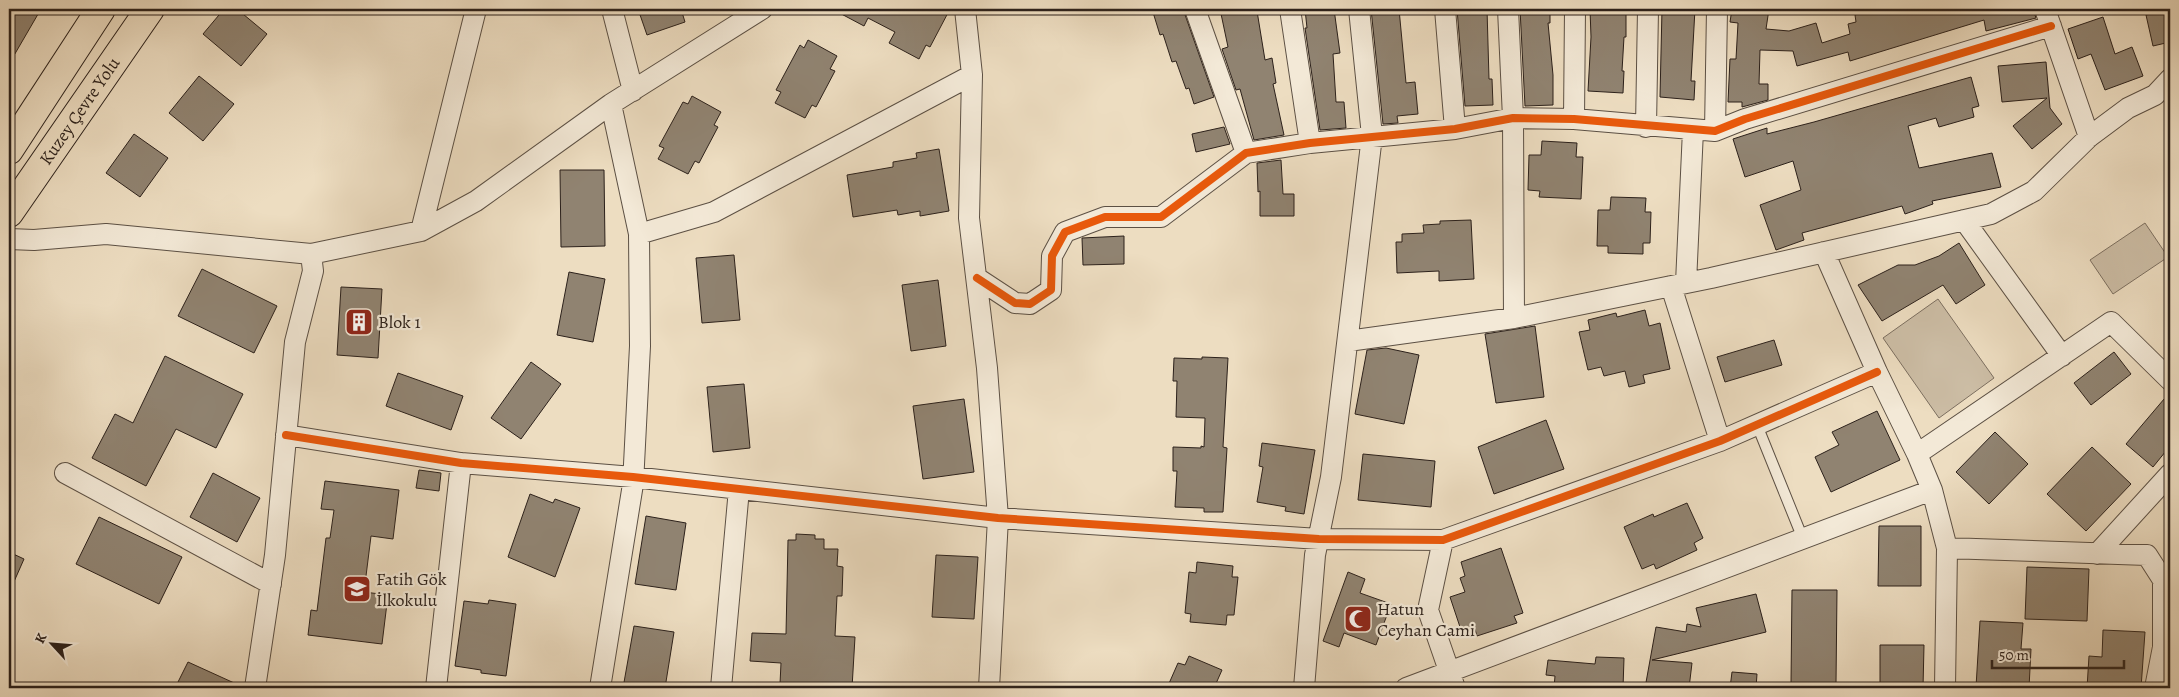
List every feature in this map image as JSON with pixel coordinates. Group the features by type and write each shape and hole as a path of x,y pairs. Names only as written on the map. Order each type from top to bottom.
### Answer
{"main road":[{"name":"Kuzey Çevre Yolu","path":"9,150 101,9"},
{"name":"Kuzey Çevre Yolu","path":"9,213 150,9"}],"street":[{"path":"421,231 476,9"},
{"path":"612,9 633,91"},
{"path":"9,239 34,240 106,234 311,254 421,231 476,201 611,104 762,9"},
{"path":"965,9 972,75 969,218 987,368 998,518 989,688"},
{"path":"1195,9 1246,153"},
{"path":"1290,9 1310,143"},
{"path":"1304,688 1315,555 1331,477 1372,136 1359,9"},
{"path":"1445,9 1455,129"},
{"path":"1508,9 1513,118 1514,318"},
{"path":"1574,119 1575,9"},
{"path":"1646,127 1648,9"},
{"path":"1715,131 1717,9"},
{"path":"977,278 1015,303 1030,304 1051,290 1052,256 1065,232 1104,217 1161,217 1246,153 1310,143 1455,129 1513,118 1574,119 1646,127 1715,131 1745,119 2048,18 2089,137"},
{"path":"639,234 714,212 972,75"},
{"path":"1348,341 1514,318 1678,284 1991,214 2034,191 2089,137 2128,108 2155,95 2170,80"},
{"path":"600,688 633,477 640,346 639,234 611,104"},
{"path":"1693,130 1678,284 1720,441"},
{"path":"1964,220 2062,356"},
{"path":"1824,252 1932,490 1947,548 1945,688"},
{"path":"255,688 271,584 295,342 313,271 311,254"},
{"path":"1917,454 2111,322 2170,380"},
{"path":"286,435 461,463 633,477 998,518 1318,539 1443,540 1720,441 1877,372"},
{"path":"436,688 461,463"},
{"path":"65,474 271,584"},
{"path":"2097,554 2170,474"},
{"path":"721,688 739,489"},
{"path":"1406,688 1452,681 1803,539 1932,490"},
{"path":"1443,540 1428,610 1452,681"},
{"path":"1947,548 2147,555 2163,580 2167,647 2155,688"}],"lane":[{"path":"1757,425 1803,539"}],"shaded area":[{"path":"2145,223 2168,257 2113,294 2090,260"},
{"path":"1938,299 1994,378 1939,418 1883,338"}],"building":[{"path":"9,9 41,9 9,64"},
{"path":"224,9 237,9 267,34 241,66 203,34"},
{"path":"638,9 681,9 685,22 647,35"},
{"path":"832,9 950,9 930,47 926,45 919,59 889,43 895,32 868,18 864,26"},
{"path":"1152,9 1183,9 1214,97 1194,104 1189,88 1186,89 1176,61 1172,62 1163,34 1160,35"},
{"path":"1220,9 1251,9 1252,12 1257,11 1265,60 1272,58 1276,83 1273,84 1284,135 1254,140 1240,89 1236,90 1222,49 1228,47"},
{"path":"1305,9 1334,9 1340,53 1333,54 1336,102 1344,102 1346,128 1320,130 1305,28 1307,28"},
{"path":"1371,9 1399,9 1406,83 1415,82 1418,114 1397,116 1398,123 1383,124"},
{"path":"1457,9 1487,9 1489,79 1492,79 1493,105 1465,106"},
{"path":"1520,9 1550,9 1550,23 1548,23 1553,75 1553,105 1525,106"},
{"path":"1590,9 1626,9 1626,37 1624,37 1622,71 1624,71 1623,93 1588,91 1591,37"},
{"path":"1662,9 1695,9 1691,81 1695,81 1694,100 1660,97"},
{"path":"1732,9 1769,9 1766,29 1789,31 1816,23 1822,43 1850,34 1848,24 1856,22 1855,15 1876,9 2033,9 2036,18 1986,31 1984,20 1850,61 1848,52 1797,66 1793,51 1760,50 1759,84 1768,84 1768,100 1742,107 1742,102 1728,102 1730,59 1736,59 1738,23 1730,22"},
{"path":"2167,10 2170,42 2153,46 2146,15"},
{"path":"2103,17 2115,54 2132,47 2143,76 2105,90 2091,54 2078,59 2068,29"},
{"path":"808,40 837,56 830,69 835,71 816,107 812,105 805,118 775,103 781,92 776,90 800,45 804,48"},
{"path":"2046,62 2050,108 2062,124 2032,149 2013,126 2047,98 2002,102 1998,66"},
{"path":"199,76 234,104 203,141 169,113"},
{"path":"1971,77 1979,106 1972,108 1974,117 1939,127 1936,118 1908,126 1919,168 1992,153 2001,187 1932,201 1933,204 1905,214 1902,206 1802,233 1804,240 1776,250 1760,205 1801,190 1793,161 1745,177 1733,139 1767,128 1767,134 1814,122"},
{"path":"692,96 721,112 714,125 718,127 699,163 695,161 688,174 658,159 664,148 659,146 683,102 688,104"},
{"path":"1224,127 1230,144 1196,152 1192,134"},
{"path":"134,134 168,158 140,197 106,173"},
{"path":"1542,141 1577,143 1576,157 1583,157 1581,199 1539,197 1540,191 1528,190 1529,155 1541,155"},
{"path":"939,149 949,211 920,216 920,211 898,215 897,210 853,217 847,175 893,167 893,162 917,158 916,153"},
{"path":"1281,160 1283,194 1294,194 1294,216 1260,216 1257,163"},
{"path":"560,170 604,170 605,246 561,247"},
{"path":"1611,197 1646,198 1645,212 1651,212 1650,243 1643,243 1643,254 1608,253 1608,246 1597,246 1598,210 1610,210"},
{"path":"1471,220 1474,279 1439,281 1439,271 1397,273 1396,242 1402,242 1402,234 1424,233 1423,225 1440,224 1440,221"},
{"path":"1124,236 1124,264 1083,265 1082,238"},
{"path":"1959,243 1985,285 1956,304 1943,285 1882,321 1858,285 1898,265 1915,265 1939,256"},
{"path":"734,255 740,320 702,323 696,258"},
{"path":"202,269 277,306 254,353 178,316"},
{"path":"569,272 605,279 593,342 557,335"},
{"path":"938,280 946,346 911,351 902,285"},
{"name":"Blok 1","path":"341,287 382,289 378,358 337,355"},
{"path":"1645,310 1649,326 1660,323 1670,369 1643,375 1645,383 1629,387 1625,371 1604,376 1601,367 1588,370 1579,332 1590,330 1588,320 1616,313 1617,317"},
{"path":"1535,326 1544,397 1496,403 1485,334"},
{"path":"1774,340 1782,365 1725,382 1717,357"},
{"path":"1386,348 1419,355 1404,424 1355,414 1367,350"},
{"path":"2114,352 2131,374 2091,405 2074,383"},
{"path":"165,356 243,394 216,448 176,429 146,486 92,458 115,414 133,423"},
{"path":"1202,357 1228,358 1223,447 1227,448 1223,512 1204,512 1204,508 1175,507 1177,471 1173,471 1173,447 1204,447 1205,418 1176,417 1177,381 1173,381 1174,358 1202,359"},
{"path":"531,362 561,384 521,439 491,418"},
{"path":"398,373 463,396 451,430 386,406"},
{"path":"744,384 750,448 713,452 707,387"},
{"path":"2170,392 2170,446 2153,467 2126,444"},
{"path":"964,399 974,472 923,479 913,406"},
{"path":"1877,411 1900,460 1831,492 1815,457 1839,445 1832,432"},
{"path":"1546,420 1564,469 1494,494 1478,447"},
{"path":"1995,432 2028,464 1989,504 1956,472"},
{"path":"1262,443 1315,450 1304,514 1285,511 1286,507 1257,502 1263,467 1259,466"},
{"path":"2092,447 2131,484 2086,531 2047,494"},
{"path":"1363,454 1435,461 1431,507 1358,500"},
{"path":"419,470 441,473 439,491 416,488"},
{"path":"213,473 260,498 237,542 190,517"},
{"path":"325,481 399,490 393,539 371,536 364,592 388,595 382,644 308,635 311,610 317,611 326,538 330,538 334,510 321,509"},
{"path":"530,494 553,503 555,499 580,508 555,577 508,557"},
{"path":"1687,503 1703,538 1694,543 1697,550 1656,569 1654,564 1642,569 1624,527 1653,514 1654,517"},
{"path":"646,516 686,523 676,590 635,584"},
{"path":"99,517 182,557 159,604 76,564"},
{"path":"1879,526 1921,526 1921,586 1878,586"},
{"path":"796,534 815,535 815,539 824,539 824,549 838,549 837,566 843,567 842,596 837,596 835,636 855,637 852,688 812,686 812,688 793,688 793,685 780,684 781,663 750,661 752,633 786,634 788,540 796,540"},
{"path":"1501,548 1523,613 1514,616 1517,623 1477,636 1474,626 1461,630 1450,597 1465,592 1460,578 1465,576 1461,562"},
{"path":"9,552 24,559 9,593"},
{"path":"936,555 978,557 974,619 932,617"},
{"path":"1197,562 1233,566 1232,577 1238,577 1234,615 1227,615 1226,625 1190,622 1191,614 1185,613 1189,572 1196,573"},
{"path":"2027,567 2089,569 2087,621 2025,619"},
{"name":"Hatun Ceyhan Cami","path":"1348,572 1365,579 1360,593 1391,604 1376,645 1344,633 1339,647 1323,641"},
{"path":"1792,590 1837,590 1836,683 1791,683"},
{"path":"1756,594 1766,632 1652,660 1692,663 1689,688 1645,688 1656,627 1686,632 1687,624 1701,627 1696,608"},
{"path":"489,600 516,604 506,676 481,673 481,670 455,666 464,601 488,604"},
{"path":"1980,621 2023,623 2021,649 2031,649 2029,688 1976,687"},
{"path":"634,626 674,632 665,688 623,688"},
{"path":"2103,630 2145,632 2141,688 2087,688 2089,656 2102,657"},
{"path":"1880,645 1924,645 1923,688 1880,688"},
{"path":"1189,656 1222,670 1214,688 1167,688 1178,663 1185,665"},
{"path":"1596,657 1624,658 1623,688 1554,688 1555,676 1546,675 1548,660 1595,664"},
{"path":"188,662 243,687 243,688 175,688"},
{"path":"1732,672 1757,674 1756,688 1730,688"}],"cycle path":[{"path":"977,278 1015,303 1030,304 1051,290 1052,256 1065,232 1105,217 1161,217 1246,153 1310,143 1455,129 1513,118 1574,119 1715,131 1745,119 2051,26"},
{"path":"286,435 461,463 633,477 998,518 1319,539 1443,540 1720,441 1877,372"}],"place":[{"name":"Blok 1","path":"359,322"},
{"name":"Fatih Gök İlkokulu","path":"357,589"},
{"name":"Hatun Ceyhan Cami","path":"1358,619"}]}
